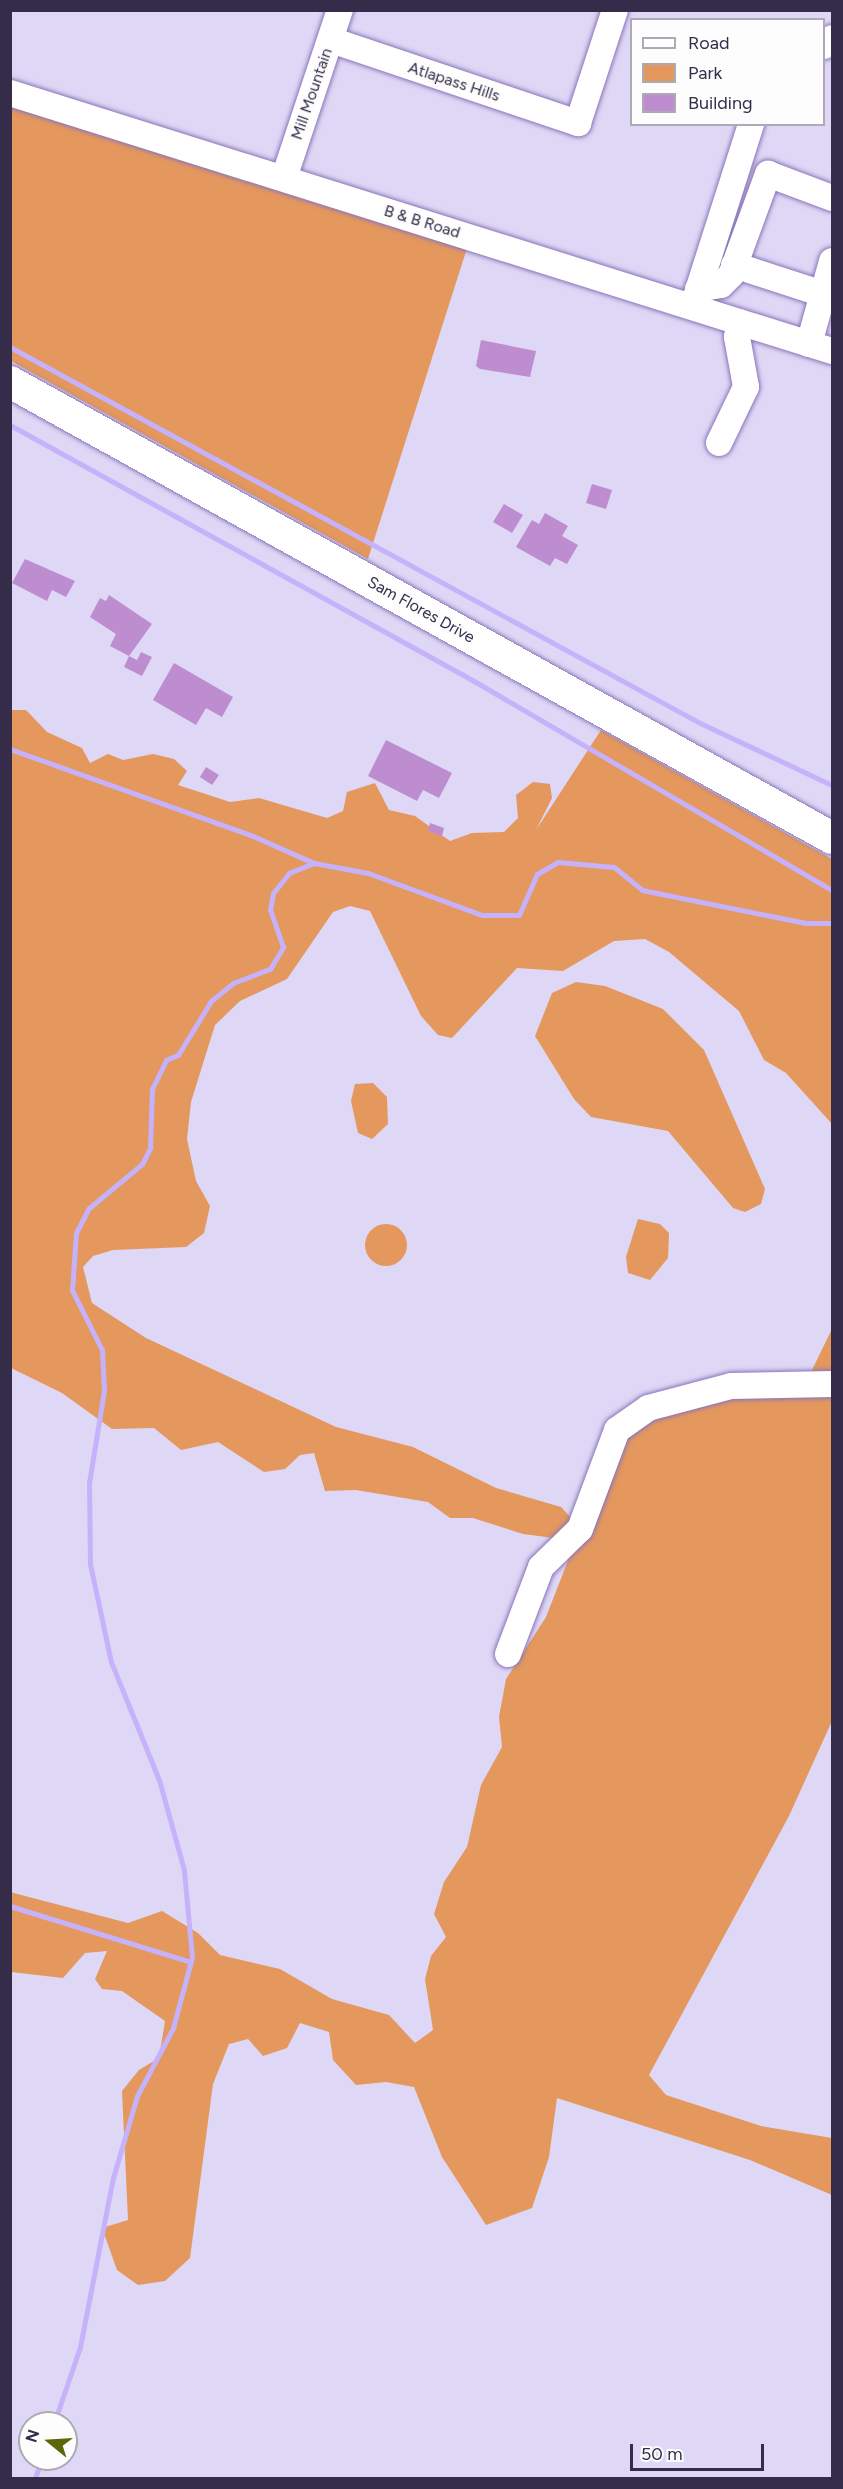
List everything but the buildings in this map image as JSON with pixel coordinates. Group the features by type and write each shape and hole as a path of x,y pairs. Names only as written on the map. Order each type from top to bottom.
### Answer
{"main road":[{"name":"Sam Flores Drive","path":"10,382 832,838"}],"street":[{"name":"Mill Mountain","path":"284,178 340,10"},
{"name":"Atlapass Hills","path":"331,40 578,123 615,10"},
{"name":"B & B Road","path":"10,93 284,178 695,298 740,322 821,347"},
{"path":"695,298 750,126"},
{"path":"695,298 726,281 768,174 832,198"},
{"path":"821,347 823,294 832,261"},
{"path":"734,265 823,294"},
{"path":"719,443 746,387 737,337 740,322"},
{"path":"508,1654 541,1567 579,1529 617,1430 648,1408 731,1386 832,1384"}],"green space":[{"path":"11,100 468,245 368,559 11,361"},
{"path":"10,710 26,710 47,732 82,748 90,763 108,754 123,760 153,754 174,759 187,771 178,785 230,802 259,798 327,818 343,811 347,792 375,783 389,810 415,816 450,841 472,833 504,832 518,818 516,795 533,782 550,784 552,798 536,830 601,730 832,859 832,1124 786,1073 764,1060 739,1011 669,952 645,939 614,941 563,971 517,968 452,1038 438,1035 421,1016 370,911 350,906 333,912 287,979 240,1001 215,1025 191,1102 187,1139 196,1181 210,1206 204,1233 186,1247 113,1250 93,1256 83,1267 92,1303 146,1338 336,1427 413,1447 496,1488 561,1507 573,1520 554,1538 523,1534 473,1518 450,1518 428,1502 356,1490 325,1491 314,1453 300,1455 285,1469 264,1472 218,1442 181,1450 154,1428 112,1429 62,1393 11,1368"},
{"path":"576,982 605,986 663,1009 704,1050 765,1189 761,1204 745,1212 733,1208 668,1131 591,1117 574,1099 535,1036 552,993"},
{"path":"373,1083 387,1097 388,1124 372,1139 358,1133 351,1101 355,1084"},
{"path":"638,1219 660,1224 669,1233 668,1258 650,1280 628,1273 626,1257"},
{"path":"386,1224 401,1230 407,1245 401,1260 386,1266 371,1260 365,1245 371,1230"},
{"path":"832,1329 832,1721 789,1816 649,2075 666,2095 761,2126 832,2138 832,2195 750,2160 557,2098 549,2157 532,2208 486,2225 442,2157 414,2087 386,2082 356,2085 333,2060 329,2032 300,2023 287,2048 263,2056 248,2039 229,2044 213,2084 190,2258 165,2281 138,2285 117,2270 102,2228 128,2220 122,2091 139,2070 159,2058 165,2021 122,1991 102,1989 95,1979 107,1951 85,1953 63,1978 11,1972 10,1892 128,1923 162,1911 198,1933 220,1955 280,1969 332,1999 389,2015 415,2043 433,2030 425,1979 431,1956 446,1937 434,1914 444,1882 467,1847 481,1785 502,1747 499,1717 506,1679 546,1617 619,1430 810,1374"}],"waterway":[{"path":"10,347 700,723 832,785"},
{"path":"10,425 474,681 832,890"},
{"path":"10,749 253,836 314,863 368,873 482,915 519,915 537,874 558,862 614,867 642,890 805,923 832,923"},
{"path":"58,2411 80,2347 113,2178 137,2096 173,2028 192,1957 184,1870 159,1780 111,1662 90,1564 89,1483 104,1390 102,1350 72,1290 76,1233 89,1208 142,1164 150,1148 152,1089 166,1060 178,1055 211,1001 233,983 270,969 283,947 270,910 273,893 289,873 314,863"},
{"path":"10,1906 191,1962"},
{"path":"35,2478 38,2471"}]}
